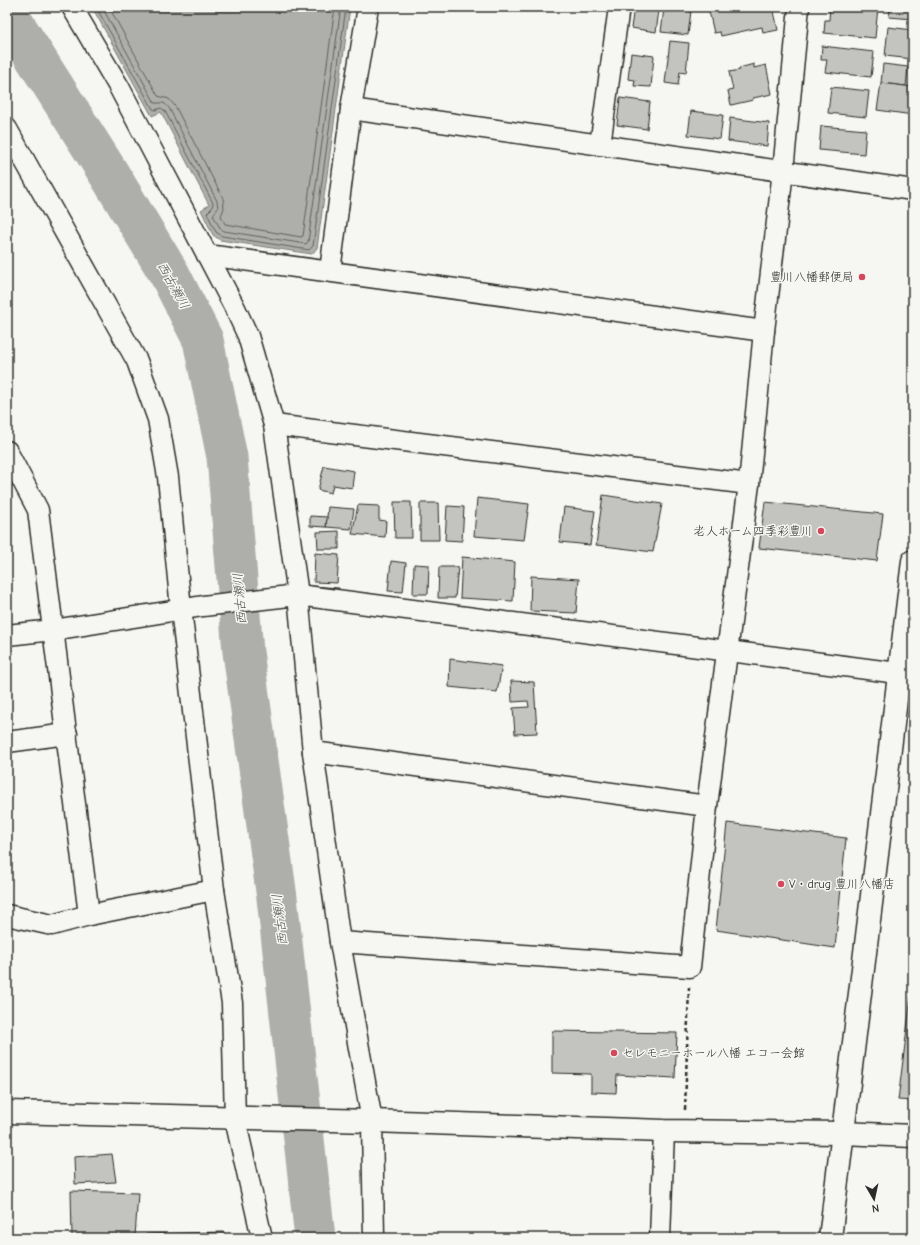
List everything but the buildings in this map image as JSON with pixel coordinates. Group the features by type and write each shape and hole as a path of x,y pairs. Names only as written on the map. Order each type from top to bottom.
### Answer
{"street":[{"path":"72,7 119,88 235,308 248,336 274,425 298,595 313,752 340,942 372,1122 374,1238"},
{"path":"330,271 352,109 368,7"},
{"path":"600,145 619,7"},
{"path":"340,942 690,967 707,806 749,484 799,7"},
{"path":"352,109 913,190"},
{"path":"7,129 12,150 137,361 158,419 168,477 181,609 214,890 232,1003 235,1118 262,1238"},
{"path":"207,254 764,331"},
{"path":"274,425 749,484"},
{"path":"7,450 38,510 89,915"},
{"path":"830,1238 842,1133 906,674 913,561"},
{"path":"7,635 53,630 181,609 298,595 906,674"},
{"path":"7,742 67,734"},
{"path":"313,752 707,806"},
{"path":"7,915 52,925 89,915 214,890"},
{"path":"7,1112 674,1131 842,1133 913,1136"},
{"path":"660,1238 674,1131"}],"path":[{"path":"674,1131 690,967"}],"water":[{"path":"92,7 350,7 317,248 312,254 220,240 213,235 201,210 209,205 161,112 152,116"}],"waterway":[{"name":"西古瀬川","path":"7,13 109,174 170,275 203,340 227,457 243,652 277,898 315,1238"}],"place":[{"name":"豊川八幡郵便局","path":"862,277"},
{"name":"老人ホーム四季彩豊川","path":"821,531"},
{"name":"V・drug 豊川八幡店","path":"781,884"},
{"name":"セレモニーホール八幡 エコー会館","path":"614,1053"}]}
